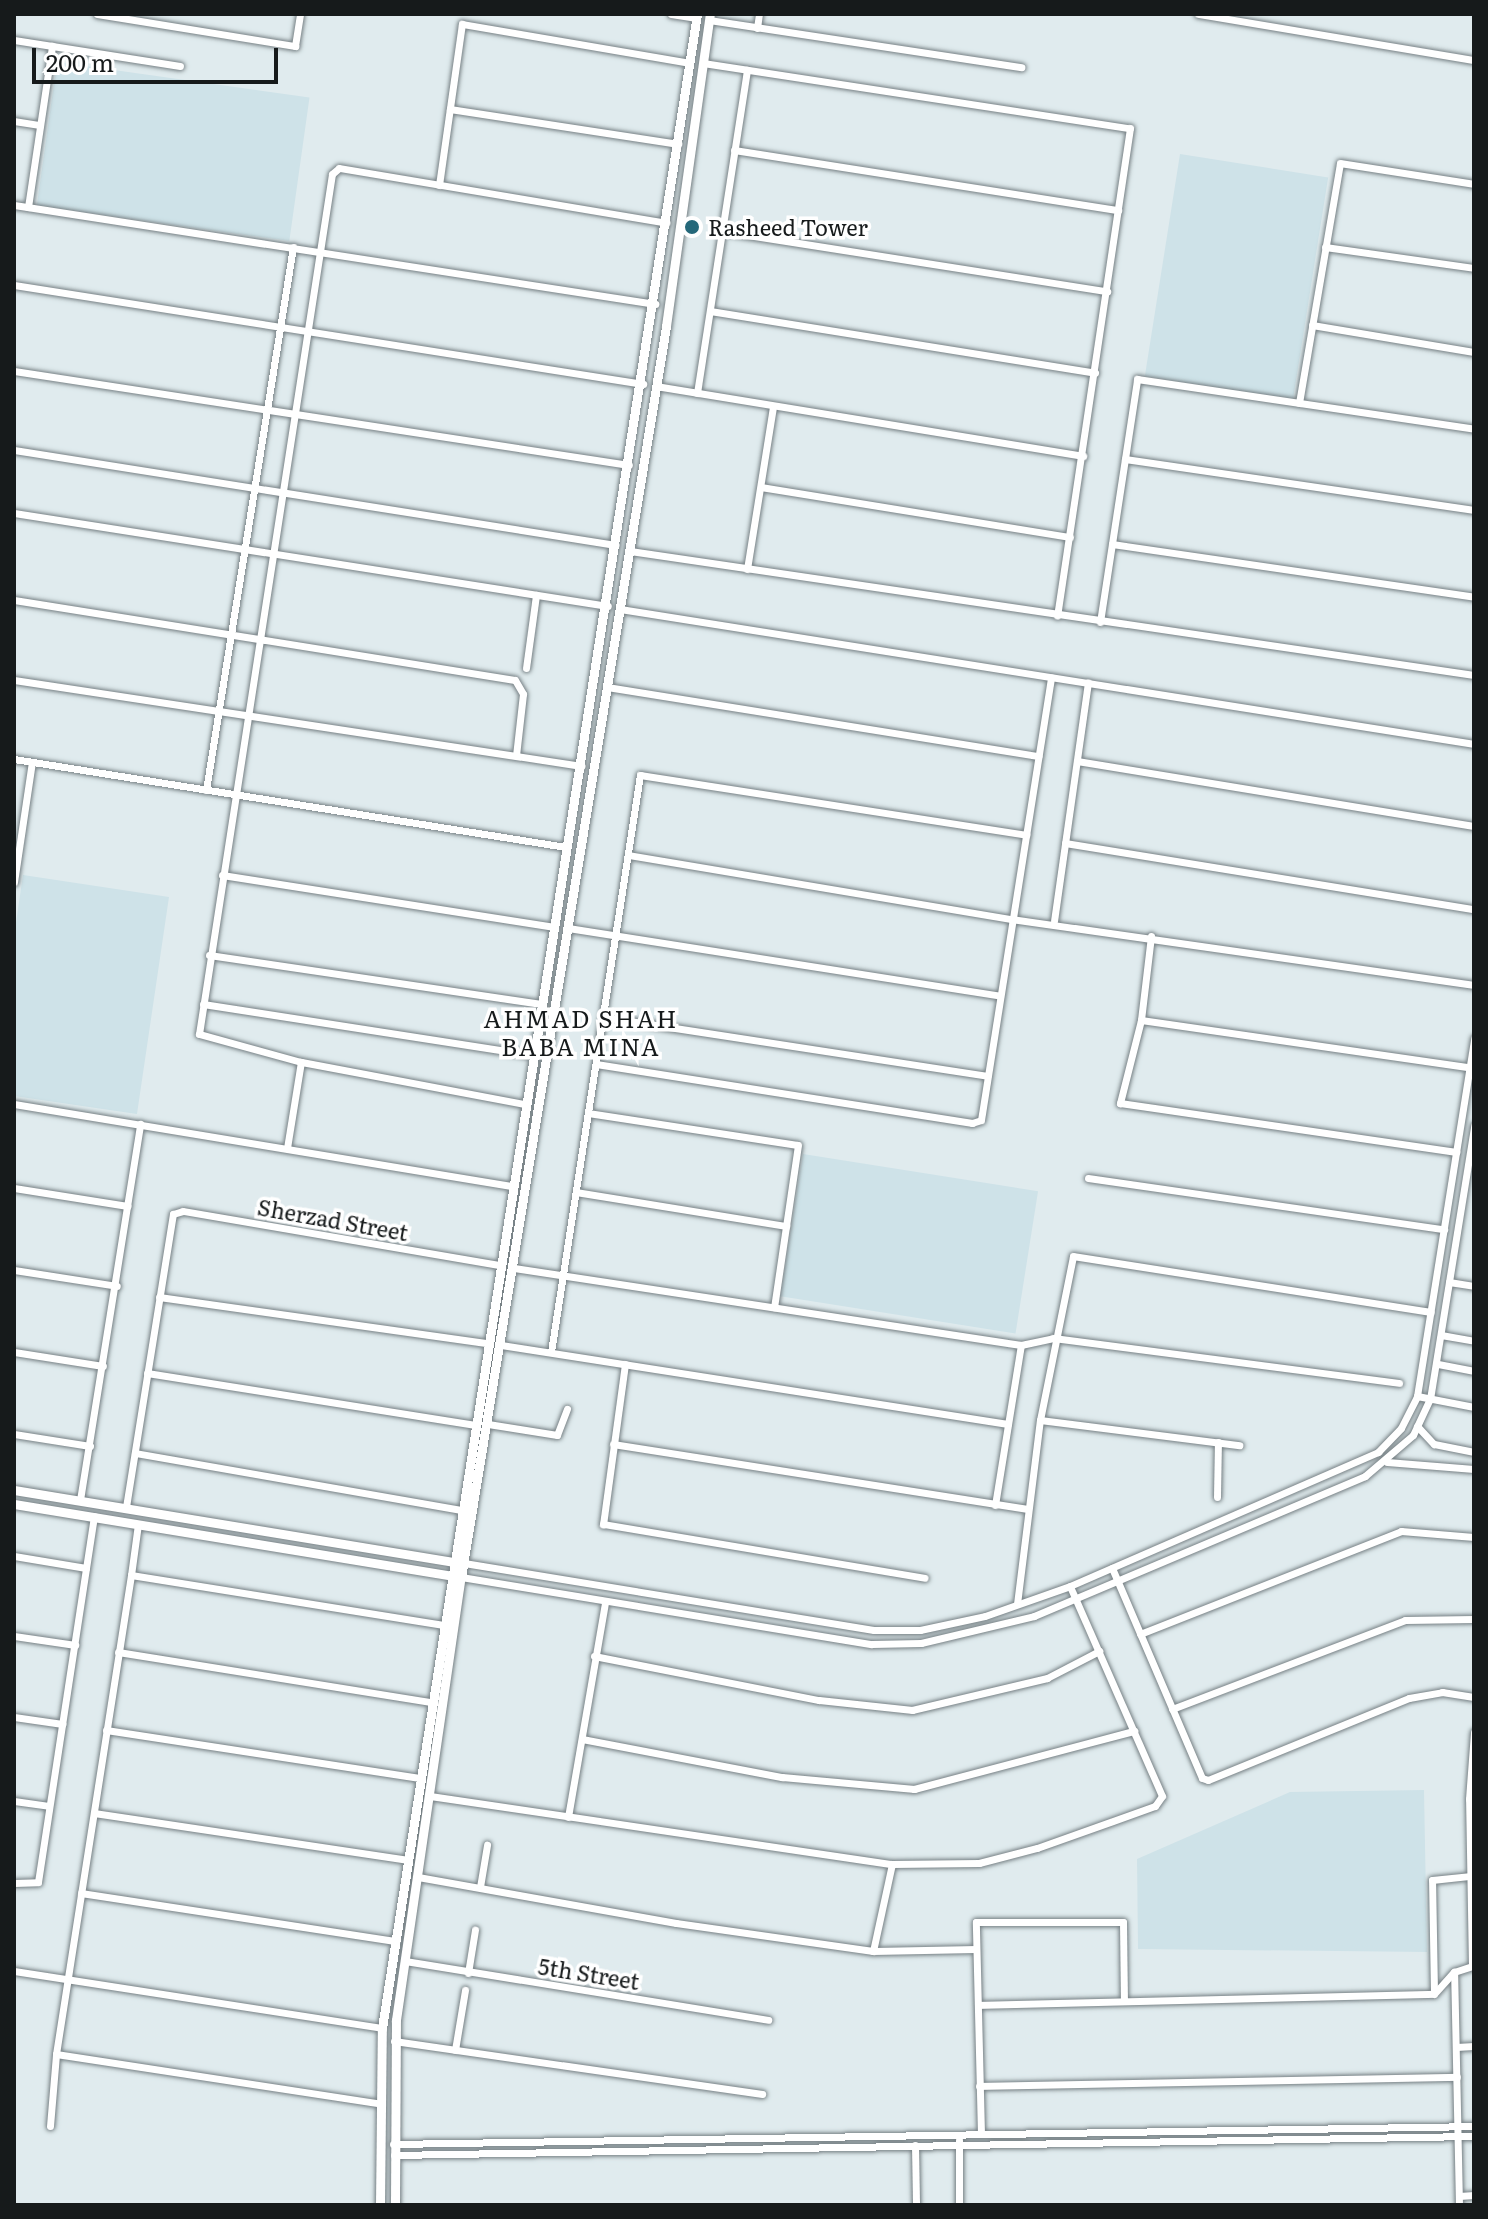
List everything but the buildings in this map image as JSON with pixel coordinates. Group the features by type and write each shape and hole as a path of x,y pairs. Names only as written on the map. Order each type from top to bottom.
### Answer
{"street":[{"path":"97,14 295,46 300,14"},
{"path":"380,2205 377,2103 382,2028 451,1561 462,1510 524,1104 608,606 697,16 671,14"},
{"path":"757,28 759,14"},
{"path":"1198,14 1474,60"},
{"path":"395,2205 393,2053 405,1961 461,1577 630,551 710,17 757,28 1021,67"},
{"path":"439,185 462,24 690,63"},
{"path":"14,40 180,66"},
{"path":"28,207 52,46"},
{"path":"703,63 1130,128 1057,616"},
{"path":"697,393 747,70"},
{"path":"450,109 678,144"},
{"path":"14,121 40,125"},
{"path":"734,150 1118,210"},
{"path":"1299,403 1340,163 1474,184"},
{"path":"524,1104 301,1062 204,1038 199,1034 320,251 334,170 667,223"},
{"path":"14,205 655,304"},
{"path":"722,231 1107,291"},
{"path":"206,790 293,247"},
{"path":"1325,247 1474,268"},
{"path":"14,285 643,384"},
{"path":"710,311 1095,373"},
{"path":"1312,325 1474,352"},
{"path":"14,371 629,465"},
{"path":"1100,622 1137,379 1474,429"},
{"path":"656,386 1083,456"},
{"path":"747,569 773,406"},
{"path":"14,450 283,496 616,545"},
{"path":"1125,459 1474,510"},
{"path":"761,487 1070,537"},
{"path":"14,513 608,606"},
{"path":"1112,544 1474,597"},
{"path":"630,551 1474,675"},
{"path":"526,668 536,595"},
{"path":"14,600 515,680 523,694 516,755"},
{"path":"620,609 1474,744"},
{"path":"596,1064 972,1123 981,1120 1051,677"},
{"path":"14,680 247,718 582,766"},
{"path":"1054,921 1088,682"},
{"path":"607,687 1039,756"},
{"path":"14,759 566,847"},
{"path":"1077,761 1474,826"},
{"path":"14,882 32,762"},
{"path":"551,1352 640,775 1026,835"},
{"path":"1065,843 1474,909"},
{"path":"628,855 1011,919 1054,921 1474,985"},
{"path":"564,863 578,866"},
{"path":"222,875 553,927"},
{"path":"568,928 1000,996"},
{"path":"1151,936 1141,1020 1120,1103 1456,1152"},
{"path":"209,955 541,1004"},
{"path":"203,1004 532,1055"},
{"path":"603,1017 987,1076"},
{"path":"1141,1020 1469,1067"},
{"path":"14,1490 874,1630 948,1625 1017,1604 1070,1586 1378,1452 1401,1428 1417,1396 1474,1039"},
{"path":"287,1148 301,1062"},
{"path":"14,1104 511,1186"},
{"path":"588,1113 798,1145 774,1307"},
{"path":"80,1500 117,1286 140,1124"},
{"path":"14,1504 605,1602 893,1645 951,1639 1075,1599 1387,1462 1417,1426 1430,1399 1474,1126"},
{"path":"1088,1178 1444,1229"},
{"path":"14,1188 128,1206"},
{"path":"576,1192 786,1226"},
{"path":"1462,1201 1474,1203"},
{"name":"Sherzad Street","path":"159,1297 169,1225 173,1214 183,1211 498,1265"},
{"path":"1017,1604 1026,1509 1053,1338 1069,1262 1078,1255 1431,1312"},
{"path":"514,1268 1021,1345 1053,1338 1399,1383"},
{"path":"14,1270 117,1286"},
{"path":"1449,1282 1474,1286"},
{"path":"126,1507 159,1297 486,1343"},
{"path":"1441,1335 1474,1341"},
{"path":"501,1345 1008,1424"},
{"path":"995,1505 1021,1345"},
{"path":"14,1352 103,1366"},
{"path":"625,1364 603,1524 924,1578"},
{"path":"1438,1364 1474,1371"},
{"path":"147,1373 474,1425"},
{"path":"1417,1396 1474,1407"},
{"path":"488,1424 557,1435 567,1409"},
{"path":"1040,1420 1239,1445"},
{"path":"1417,1426 1434,1444 1474,1452"},
{"path":"14,1434 90,1446"},
{"path":"1217,1497 1218,1442"},
{"path":"613,1444 1026,1509"},
{"path":"135,1453 462,1510"},
{"path":"1387,1462 1474,1469"},
{"path":"60,1511 62,1497"},
{"path":"14,1883 38,1882 94,1516"},
{"path":"50,2126 56,2054 138,1524"},
{"path":"1140,1634 1401,1531 1474,1537"},
{"path":"14,1556 86,1568"},
{"path":"1112,1568 1202,1778 1208,1780 1409,1698 1442,1692 1474,1697"},
{"path":"131,1575 442,1625"},
{"path":"430,1796 892,1864 979,1863 1155,1806 1162,1796 1070,1586"},
{"path":"568,1817 605,1602"},
{"path":"1172,1709 1405,1620 1474,1619"},
{"path":"14,1636 75,1645"},
{"path":"594,1656 819,1700 912,1710 1047,1678 1099,1651"},
{"path":"118,1652 431,1702"},
{"path":"14,1717 62,1724"},
{"path":"106,1730 421,1778"},
{"path":"582,1739 782,1777 914,1789 1134,1731"},
{"path":"978,2005 1434,1994 1454,1972 1473,1966 1471,1799 1474,1732"},
{"path":"14,1801 49,1806"},
{"path":"94,1813 409,1860"},
{"path":"480,1887 487,1845"},
{"path":"873,1951 892,1864"},
{"path":"418,1877 676,1923 873,1951 976,1949"},
{"path":"1434,1994 1432,1880 1471,1881"},
{"path":"81,1893 396,1941"},
{"path":"981,2134 976,1922 1123,1922 1124,2000"},
{"path":"468,1973 475,1930"},
{"name":"5th Street","path":"405,1961 768,2020"},
{"path":"14,1971 382,2028"},
{"path":"1454,1972 1459,2205"},
{"path":"455,2050 465,1990"},
{"path":"394,2041 762,2094"},
{"path":"1456,2047 1474,2046"},
{"path":"379,2052 393,2053"},
{"path":"56,2054 377,2103"},
{"path":"979,2086 1457,2077"},
{"path":"394,2149 959,2134 1474,2126"},
{"path":"959,2134 959,2205"},
{"path":"394,2149 959,2145 1474,2136"},
{"path":"915,2145 916,2205"},
{"path":"1459,2196 1474,2195"}],"shaded area":[{"path":"57,62 310,97 289,241 37,206"},
{"path":"1180,154 1328,177 1293,400 1145,376"},
{"path":"23,875 169,897 137,1114 14,1096 14,936"},
{"path":"803,1154 1038,1191 1016,1333 780,1296"},
{"path":"1424,1790 1427,1952 1138,1949 1137,1859 1290,1792"}],"place":[{"name":"Rasheed Tower","path":"692,227"}],"district":[{"name":"AHMAD SHAH BABA MINA","path":"581,1032"}]}
